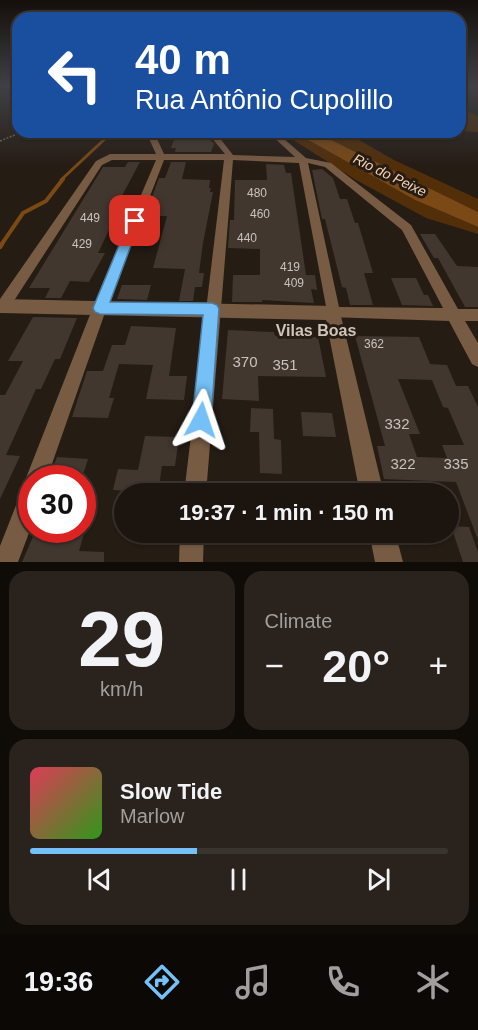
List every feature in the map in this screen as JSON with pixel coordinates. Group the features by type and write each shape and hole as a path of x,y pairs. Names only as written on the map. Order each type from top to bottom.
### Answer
{"street":[{"path":"42,465 100,308 161,157 153,138"},
{"path":"196,483 229,157 216,138"},
{"path":"279,138 303,160 370,483"},
{"path":"2,306 99,163 110,157 229,157 316,161 328,165 407,228 478,359"},
{"path":"2,306 478,315"},
{"path":"6,562 18,531"},
{"path":"191,562 192,543"},
{"path":"385,543 389,562"}],"shaded area":[{"path":"466,113 478,116 478,132 466,131"},
{"path":"290,138 305,138 415,200 478,227 478,234 426,218 356,180"},
{"path":"327,138 356,138 394,160 478,199 478,212"}],"water":[{"name":"Rio do Peixe","path":"305,138 327,138 478,212 478,227 415,200"}],"building":[{"path":"175,138 209,138 214,144 211,152 175,152 176,148 171,148"},
{"path":"128,162 140,162 117,205 121,205 98,253 105,253 89,282 70,281 61,298 45,298 50,288 29,288 103,167 125,167"},
{"path":"171,162 186,162 182,179 210,180 210,192 213,192 199,273 204,273 202,287 195,287 193,301 179,301 185,269 153,268 167,216 145,216 159,178 165,178"},
{"path":"266,164 284,165 286,173 291,173 306,275 315,275 317,290 311,289 314,303 262,300 262,302 232,302 233,275 260,275 260,249 228,248 230,220 234,220 235,180 267,180"},
{"path":"322,169 333,178 340,199 347,199 355,223 358,223 373,273 364,273 373,305 350,305 346,288 342,287 325,219 322,219 312,170"},
{"path":"420,234 435,234 457,266 478,267 478,307 465,307 438,258 434,258"},
{"path":"391,278 416,278 424,295 428,295 433,306 402,305"},
{"path":"122,285 151,285 147,300 117,299"},
{"path":"33,317 77,318 60,359 55,359 41,389 36,389 6,455 20,456 0,499 0,395 5,395 23,361 8,361"},
{"path":"131,326 176,328 169,376 187,376 184,400 146,399 153,365 119,364 109,398 114,398 108,418 72,417 87,371 103,371 112,345 125,345"},
{"path":"228,330 274,332 275,336 318,337 326,377 258,376 259,401 222,399"},
{"path":"355,336 419,337 430,364 447,365 456,386 468,386 478,407 478,540 459,490 459,483 384,479 377,446 385,446","holes":["398,379 432,380 443,407 448,408 464,445 442,445 447,458 417,457 409,434 420,434"]},
{"path":"251,408 273,409 274,439 281,440 282,474 260,473 259,432 250,432"},
{"path":"301,412 332,413 336,437 303,436"},
{"path":"145,436 179,437 175,466 162,466 160,483 115,483 118,469 138,470"},
{"path":"57,457 88,459 86,465 54,465"},
{"path":"459,526 469,527 478,552 478,562 463,562 457,543 459,543"},
{"path":"30,543 81,543 79,551 104,552 104,562 22,562"}],"waterway":[{"path":"61,180 106,138"},
{"path":"1,245 23,213 46,201 63,179"}],"district":[{"name":"Vilas Boas","path":"316,330"}],"route":[{"path":"135,221 100,308 212,309 201,420"}]}
